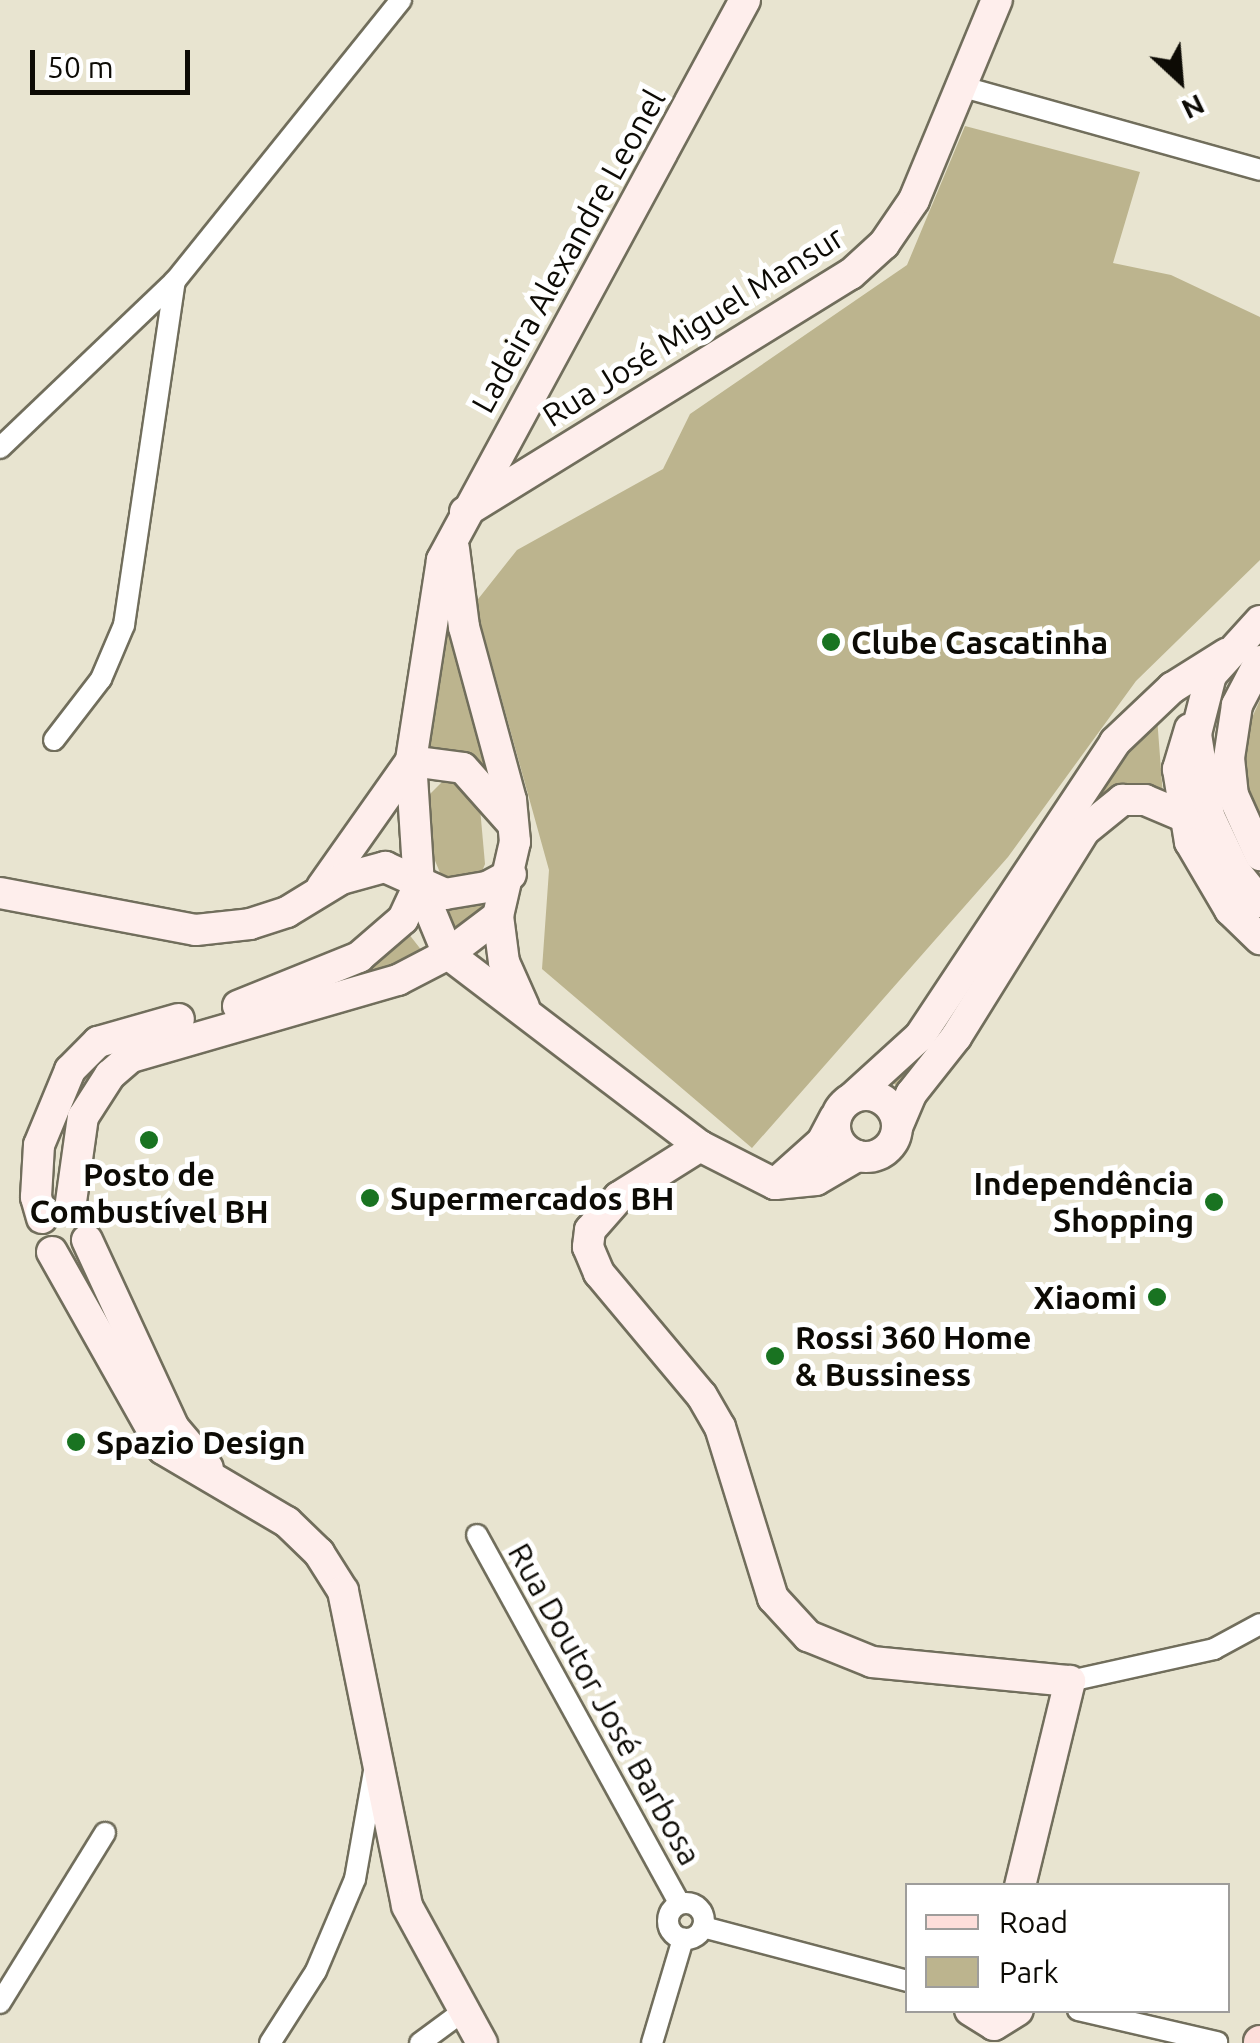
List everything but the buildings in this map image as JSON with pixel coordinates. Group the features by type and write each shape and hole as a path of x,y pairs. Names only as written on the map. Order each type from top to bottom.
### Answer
{"main road":[{"name":"Ladeira Alexandre Leonel","path":"448,954 418,884 411,760 442,560 457,525 745,0"},
{"name":"Rua José Miguel Mansur","path":"457,525 851,274 884,244 914,200 997,0"},
{"path":"457,525 464,627 514,826 511,874 498,916 504,962 525,1009"},
{"path":"775,1184 822,1142 844,1108 920,1036 1114,742 1172,688 1226,654 1260,621"},
{"path":"1226,654 1180,753 1183,816 1220,896 1260,939"},
{"path":"1260,661 1237,705 1228,758 1233,795 1260,855"},
{"path":"1197,713 1209,816 1235,872 1260,902"},
{"path":"322,887 411,760 450,763 476,776 514,826"},
{"path":"448,954 700,1146 775,1184 816,1180 857,1156 884,1150 911,1094 956,1037 1094,821 1122,800 1145,800 1183,816"},
{"path":"0,893 196,930 250,924 286,912 322,887 385,868 418,884 462,894 511,874"},
{"path":"232,1490 174,1428 87,1240 86,1223 56,1214 36,1197 39,1145 70,1070 86,1051 132,1030 249,1003 358,956 403,919 418,884"},
{"path":"482,2043 407,1906 343,1591 304,1538 163,1449 39,1231 56,1214 83,1117 110,1075 130,1057 398,980 448,954 498,916"},
{"path":"398,980 490,986"},
{"path":"844,1108 882,1099 898,1125"},
{"path":"844,1108 841,1146 857,1156"},
{"path":"700,1146 618,1198 590,1230 588,1247 599,1273 702,1396 720,1428 773,1598 808,1636 872,1662 1070,1681 1021,1883"},
{"path":"52,1252 72,1252 87,1240"},
{"path":"980,2026 1008,2021 1015,2013"}],"street":[{"path":"0,448 175,281 401,0"},
{"path":"960,86 1260,170"},
{"path":"54,740 101,680 124,625 175,281"},
{"name":"Rua Doutor José Barbosa","path":"477,1534 679,1904"},
{"path":"1070,1681 1214,1649 1260,1624"},
{"path":"270,2043 316,1971 355,1879 376,1764"},
{"path":"0,2003 104,1833"},
{"path":"683,1939 667,1923 679,1904 696,1906 703,1927"},
{"path":"652,2043 683,1939 703,1927 905,1980"},
{"path":"420,2043 462,2012"},
{"path":"1091,2013 1217,2042"}],"green space":[{"name":"Clube Cascatinha","path":"965,126 1140,172 1113,263 1171,275 1260,317 1260,560 1136,681 1008,857 752,1148 542,969 549,870 475,603 517,550 663,469 690,414 907,265"},
{"path":"447,606 488,767 462,752 427,752"},
{"path":"1260,700 1260,827 1246,797 1245,733"},
{"path":"1157,717 1163,796 1120,793 901,1092 892,1081 1118,748"},
{"path":"457,781 480,808 485,864 481,874 443,880 431,851 429,795 442,782"},
{"path":"492,900 455,940 444,910"},
{"path":"408,933 426,956 299,993 366,964"}],"place":[{"name":"Clube Cascatinha","path":"831,642"},
{"name":"Posto de Combustível BH","path":"149,1140"},
{"name":"Supermercados BH","path":"370,1198"},
{"name":"Independência Shopping","path":"1214,1202"},
{"name":"Xiaomi","path":"1157,1297"},
{"name":"Rossi 360 Home & Bussiness","path":"775,1356"},
{"name":"Spazio Design","path":"76,1442"}]}
